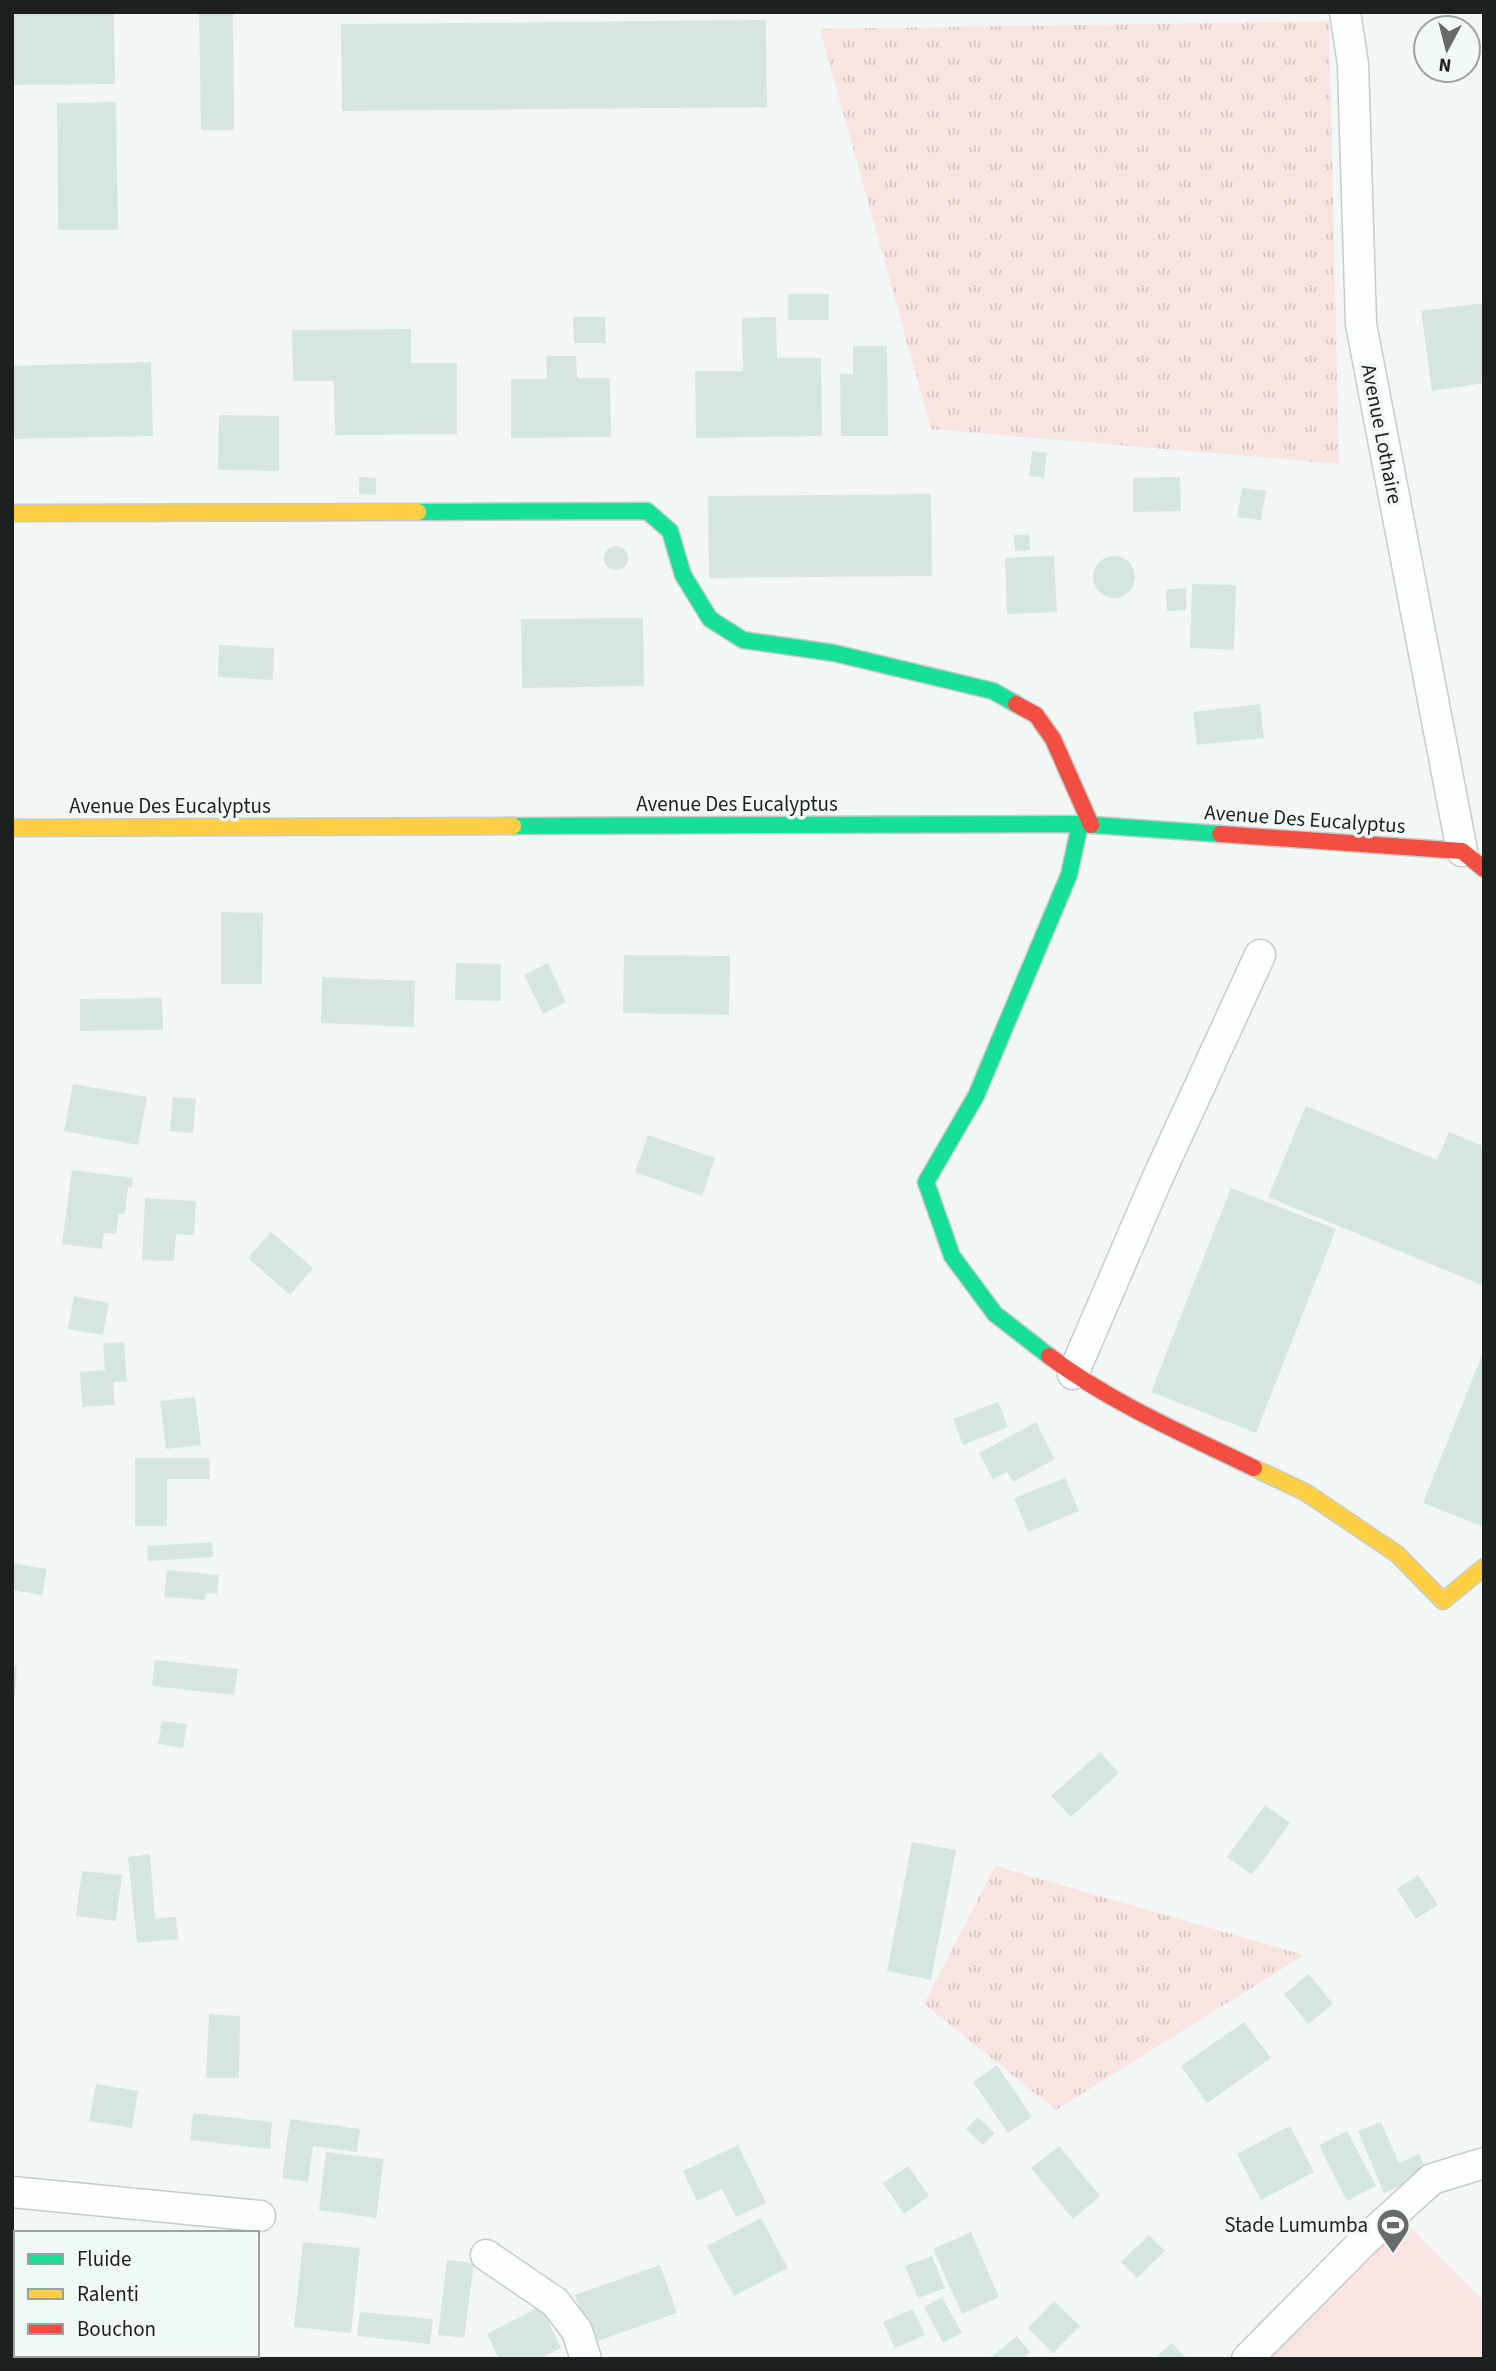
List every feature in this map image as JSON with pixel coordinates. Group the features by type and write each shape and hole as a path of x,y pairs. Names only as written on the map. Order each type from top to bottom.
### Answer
{"street":[{"name":"Avenue Lothaire","path":"1346,12 1353,64 1361,324 1473,860"},
{"path":"12,513 647,512 670,531 683,575 710,619 743,640 834,653 993,691 1036,715 1053,739 1086,825 1069,875 976,1096 926,1182 952,1256 995,1314 1073,1374 1157,1421 1305,1492 1396,1554 1443,1601 1484,1567"},
{"name":"Avenue Des Eucalyptus","path":"12,828 1086,825 1473,860"},
{"path":"1073,1374 1157,1179 1260,955"},
{"path":"1247,2359 1364,2241 1432,2179 1484,2163"},
{"path":"12,2192 260,2216"},
{"path":"486,2255 555,2302 577,2330 586,2359"}],"green space":[{"path":"1329,21 1339,464 931,429 820,29"},
{"path":"995,1866 1304,1955 1056,2110 924,2004"},
{"name":"Stade Lumumba","path":"1393,2210 1484,2301 1484,2359 1241,2359"}],"building":[{"path":"12,12 114,12 115,84 12,85"},
{"path":"199,12 233,12 234,130 201,130"},
{"path":"766,20 767,107 342,111 341,24"},
{"path":"116,102 118,230 58,230 57,103"},
{"path":"788,294 829,294 829,320 788,320"},
{"path":"1484,303 1484,383 1432,391 1421,311"},
{"path":"573,317 605,317 606,343 574,343"},
{"path":"776,317 777,358 821,358 822,436 696,438 695,371 743,371 742,318"},
{"path":"411,329 411,363 457,363 457,434 335,435 334,381 293,381 292,330"},
{"path":"853,346 887,346 888,436 841,436 840,374 853,374"},
{"path":"546,356 576,356 577,378 610,378 611,437 511,438 511,379 547,379"},
{"path":"151,362 153,436 12,439 12,366"},
{"path":"219,415 279,416 279,471 218,470"},
{"path":"1032,451 1047,453 1044,478 1029,476"},
{"path":"359,477 376,478 376,495 359,494"},
{"path":"1180,477 1181,511 1133,512 1133,478"},
{"path":"1242,488 1266,491 1261,520 1237,517"},
{"path":"931,494 932,576 709,578 708,496"},
{"path":"1029,534 1030,550 1015,551 1014,535"},
{"path":"616,546 624,550 628,558 624,566 616,570 608,566 604,558 608,550"},
{"path":"1054,556 1057,612 1007,614 1005,558"},
{"path":"1114,556 1129,562 1135,577 1129,592 1114,598 1099,592 1093,577 1099,562"},
{"path":"1192,584 1236,585 1234,650 1190,648"},
{"path":"1186,588 1186,610 1167,611 1166,590"},
{"path":"643,618 644,686 522,688 521,619"},
{"path":"219,645 274,648 273,680 218,677"},
{"path":"1260,704 1264,738 1197,745 1193,712"},
{"path":"221,912 263,913 262,984 221,984"},
{"path":"624,955 730,956 729,1015 623,1013"},
{"path":"456,963 501,964 501,1001 455,1000"},
{"path":"548,963 566,1002 543,1014 524,975"},
{"path":"322,977 415,981 414,1027 321,1023"},
{"path":"162,998 163,1030 80,1031 80,999"},
{"path":"73,1084 147,1097 138,1145 64,1131"},
{"path":"173,1097 196,1099 193,1133 170,1131"},
{"path":"1306,1106 1437,1160 1449,1132 1484,1146 1484,1286 1268,1197"},
{"path":"648,1135 715,1158 702,1196 635,1172"},
{"path":"72,1170 133,1178 132,1188 128,1187 125,1214 119,1214 116,1234 104,1233 102,1249 62,1244"},
{"path":"1231,1188 1336,1229 1256,1433 1151,1392"},
{"path":"145,1198 196,1201 194,1235 176,1234 174,1261 142,1260"},
{"path":"271,1232 313,1268 290,1295 248,1258"},
{"path":"74,1296 109,1303 103,1335 68,1329"},
{"path":"124,1342 127,1382 113,1382 115,1405 82,1407 80,1372 105,1370 103,1343"},
{"path":"1484,1350 1484,1527 1423,1503"},
{"path":"195,1397 201,1445 166,1449 160,1401"},
{"path":"998,1402 1008,1427 963,1445 953,1419"},
{"path":"1036,1422 1055,1459 1013,1482 1007,1472 993,1479 979,1453"},
{"path":"135,1458 209,1458 210,1479 167,1479 167,1526 135,1526"},
{"path":"1065,1478 1079,1511 1028,1532 1014,1498"},
{"path":"212,1542 213,1557 148,1561 147,1546"},
{"path":"12,1563 47,1569 42,1595 12,1590"},
{"path":"167,1570 219,1575 217,1594 206,1593 205,1600 164,1597"},
{"path":"155,1660 238,1669 234,1695 152,1686"},
{"path":"12,1666 17,1666 15,1697 12,1697"},
{"path":"162,1721 187,1724 183,1748 158,1744"},
{"path":"1100,1752 1119,1773 1071,1817 1051,1796"},
{"path":"1265,1805 1290,1823 1252,1875 1227,1857"},
{"path":"912,1842 956,1850 931,1980 887,1971"},
{"path":"150,1854 155,1919 176,1917 178,1939 137,1943 128,1857"},
{"path":"82,1871 122,1875 116,1921 76,1916"},
{"path":"1418,1875 1438,1905 1416,1919 1397,1889"},
{"path":"1309,1974 1333,2004 1308,2024 1284,1994"},
{"path":"209,2014 240,2016 239,2078 206,2078"},
{"path":"1244,2022 1271,2058 1207,2103 1181,2066"},
{"path":"997,2065 1032,2117 1008,2133 973,2082"},
{"path":"96,2084 138,2091 132,2128 89,2121"},
{"path":"193,2113 272,2122 270,2149 190,2140"},
{"path":"978,2117 995,2133 983,2145 966,2129"},
{"path":"290,2119 360,2129 357,2152 313,2146 308,2182 282,2178"},
{"path":"1381,2122 1399,2163 1419,2154 1428,2174 1384,2193 1358,2131"},
{"path":"1290,2126 1314,2172 1261,2200 1237,2154"},
{"path":"1347,2131 1376,2186 1347,2201 1319,2145"},
{"path":"738,2145 766,2203 736,2217 722,2189 697,2201 683,2171"},
{"path":"1059,2146 1100,2196 1073,2219 1031,2168"},
{"path":"326,2152 384,2159 376,2218 319,2210"},
{"path":"908,2166 929,2196 904,2214 883,2183"},
{"path":"761,2218 788,2268 734,2296 707,2246"},
{"path":"971,2232 999,2297 962,2314 933,2249"},
{"path":"1149,2235 1165,2251 1137,2278 1121,2262"},
{"path":"303,2242 360,2248 351,2333 294,2327"},
{"path":"932,2256 945,2288 918,2298 905,2266"},
{"path":"447,2260 474,2263 464,2338 438,2335"},
{"path":"660,2265 677,2313 592,2343 575,2295"},
{"path":"942,2297 962,2333 943,2343 924,2307"},
{"path":"1054,2301 1080,2326 1053,2353 1028,2328"},
{"path":"541,2306 561,2348 539,2359 499,2359 487,2334"},
{"path":"913,2309 925,2335 895,2348 883,2322"},
{"path":"360,2312 433,2319 430,2344 357,2336"},
{"path":"1017,2336 1030,2352 1022,2359 989,2359"},
{"path":"1172,2343 1186,2359 1162,2359 1158,2355"}],"traffic: fast":[{"path":"418,512 647,511 670,531 683,575 710,619 743,640 834,653 993,691 1016,704"},
{"path":"1049,1356 995,1314 952,1256 926,1182 976,1096 1069,875 1080,824"},
{"path":"513,826 1080,824 1220,834"}],"traffic: slow":[{"path":"12,513 418,512"},
{"path":"12,828 513,826"},
{"path":"1254,1468 1305,1492 1397,1554 1443,1601 1484,1567"}],"traffic: jam":[{"path":"1016,704 1036,715 1053,739 1091,825"},
{"path":"1220,834 1462,851 1484,869"},
{"path":"1049,1356 1097,1389 1254,1468"}],"place":[{"name":"Stade Lumumba","path":"1393,2255"}]}
